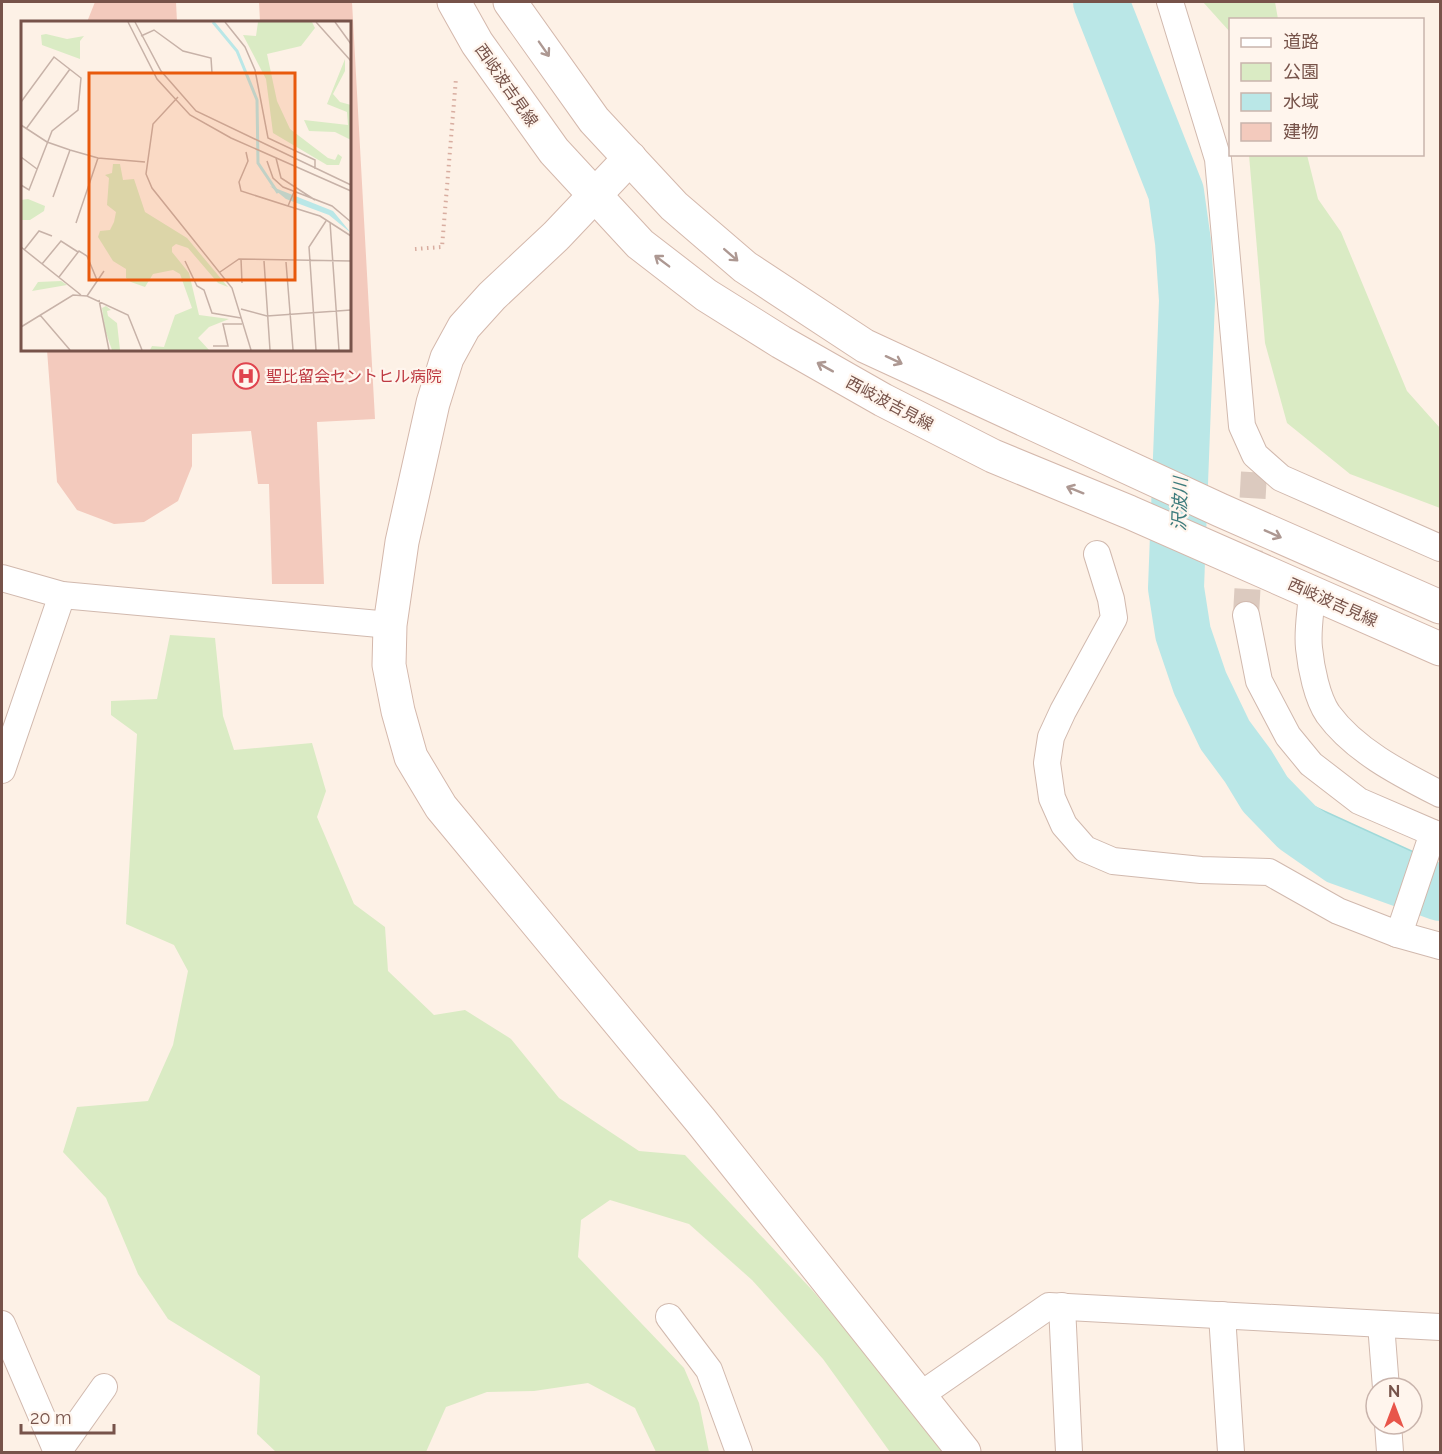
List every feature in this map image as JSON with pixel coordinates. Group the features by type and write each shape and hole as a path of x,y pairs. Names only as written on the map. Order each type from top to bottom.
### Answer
{"main road":[{"name":"西岐波吉見線","path":"454,2 477,43 554,151 640,244 706,295 781,342 883,400 993,456 1129,512 1440,649"},
{"path":"510,2 594,120 674,206 745,267 865,346 1220,510 1440,607"},
{"path":"630,158 492,296 464,327 447,358 433,403 402,542 390,625 389,665 398,711 411,758 441,807 701,1121 964,1452"}],"street":[{"path":"1170,2 1218,159 1242,426 1255,455 1281,478 1440,548"},
{"path":"1097,554 1111,599 1114,618 1063,711 1051,738 1047,763 1052,798 1064,825 1085,849 1113,861 1201,870 1269,872 1338,911 1399,929 1440,946"},
{"path":"2,578 62,595 390,625"},
{"path":"1312,593 1309,646 1314,679 1327,713 1345,733 1372,755 1440,794"},
{"path":"2,770 62,595"},
{"path":"1246,615 1259,681 1288,736 1303,755 1311,764 1359,801 1434,838 1399,929"},
{"path":"919,1396 1048,1306 1440,1327"},
{"path":"1062,1306 1069,1452"},
{"path":"1222,1315 1231,1452"},
{"path":"669,1317 710,1370 739,1452"},
{"path":"2,1324 57,1452"},
{"path":"1381,1324 1385,1376"},
{"path":"57,1452 104,1387"},
{"path":"1389,1436 1390,1452"}],"path":[{"path":"415,249 442,247 456,78"}],"green space":[{"path":"1203,2 1275,2 1278,18 1229,18 1229,31"},
{"path":"1249,156 1307,156 1318,199 1341,232 1407,391 1440,428 1440,508 1350,474 1287,423 1265,343"},
{"path":"170,635 215,638 223,716 234,750 312,743 326,791 317,817 354,904 385,927 388,971 434,1015 465,1010 511,1039 559,1098 639,1151 685,1155 813,1291 926,1423 945,1452 890,1452 823,1359 752,1280 689,1224 610,1200 581,1220 578,1257 684,1368 699,1403 709,1452 656,1452 635,1408 588,1383 534,1391 487,1392 446,1407 426,1452 276,1452 257,1434 260,1376 168,1319 138,1274 106,1198 63,1152 77,1107 148,1101 173,1045 188,971 174,945 126,924 137,734 111,715 111,701 157,699"}],"water":[{"path":"1265,794 1313,806 1440,864 1440,907 1377,885 1318,857"}],"building":[{"path":"95,2 176,2 177,21 87,21"},
{"path":"259,2 352,2 375,419 317,422 324,584 272,584 269,484 258,484 251,431 192,434 192,466 178,501 144,522 114,524 77,510 57,482 47,351 351,351 351,21 260,21"}],"waterway":[{"name":"沢波川","path":"1101,2 1176,192 1183,242 1187,300 1176,588 1183,633 1200,683 1225,735 1265,794 1297,827 1340,857 1440,893"}],"tunnel":[{"path":"1246,615 1255,455"}],"place":[{"name":"聖比留会セントヒル病院","path":"246,376"}]}
